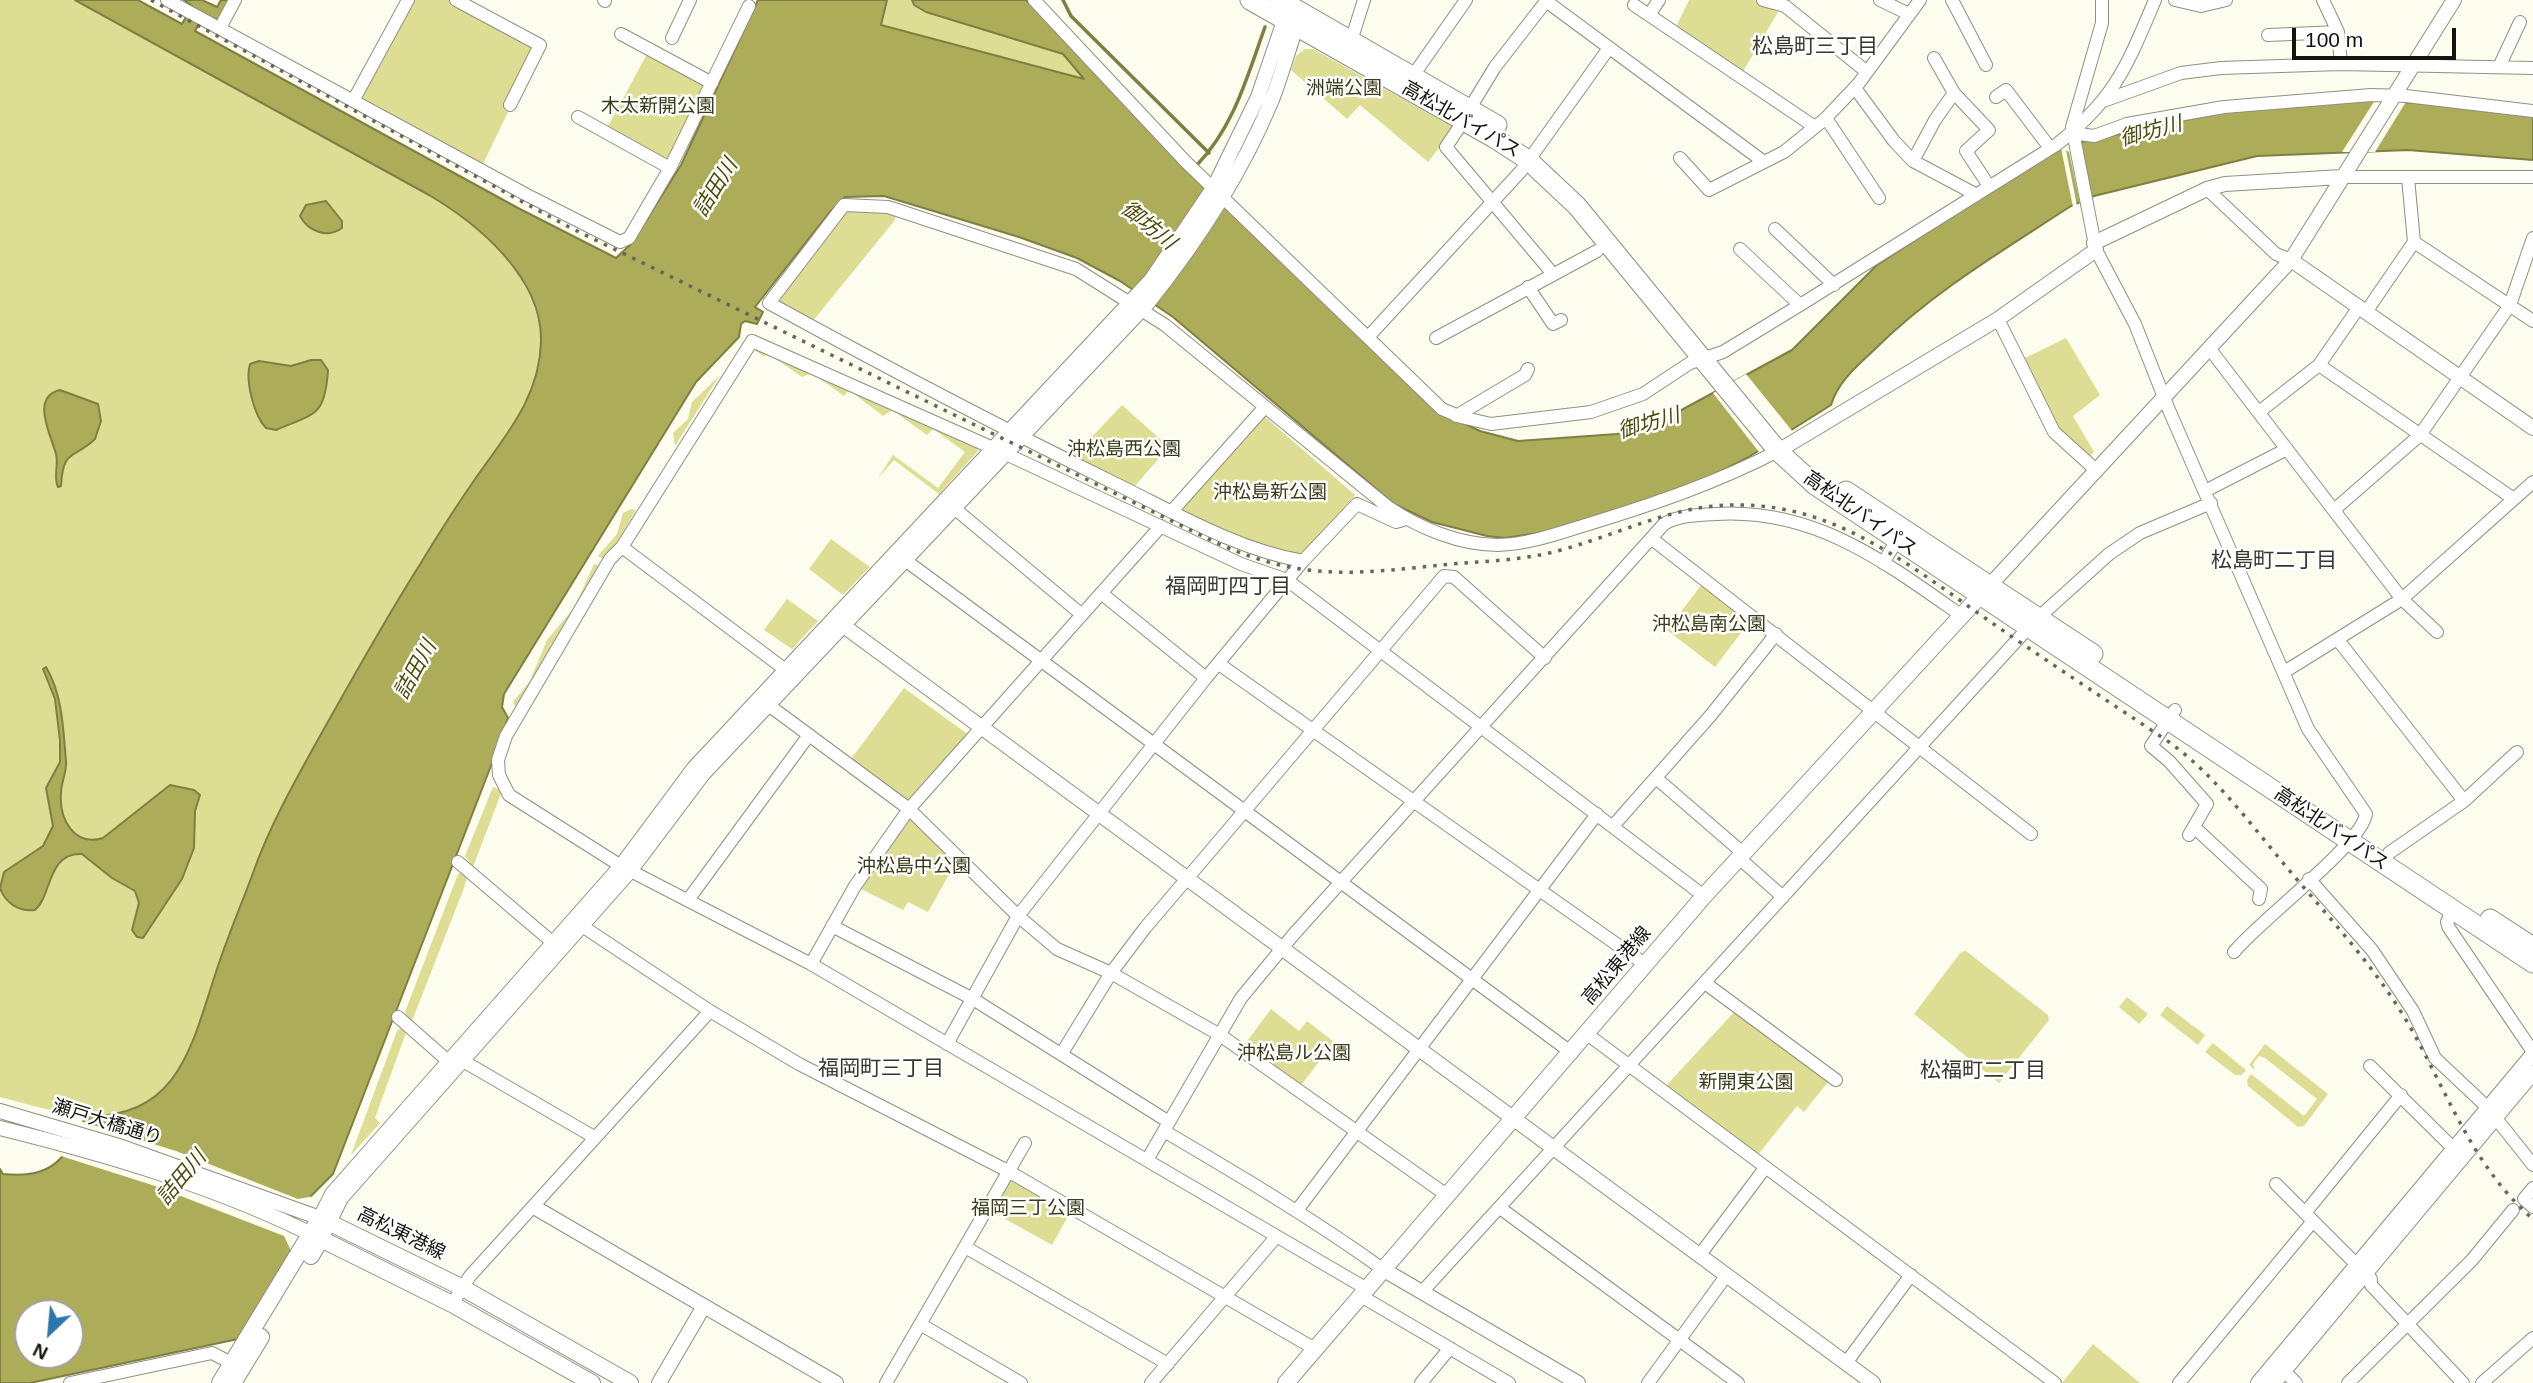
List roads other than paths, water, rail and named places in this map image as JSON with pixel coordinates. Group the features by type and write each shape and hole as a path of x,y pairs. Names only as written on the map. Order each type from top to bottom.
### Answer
{"highway":[{"name":"高松北バイパス","path":"1250,0 1351,41 1409,82"},
{"name":"高松北バイパス","path":"1287,14 1467,114 1532,154 1579,189 1708,357 1815,485 1900,534 1985,590 2354,837 2452,910 2533,963"},
{"name":"高松北バイパス","path":"2354,837 2389,853 2533,947"}],"main road":[{"name":"高松東港線","path":"1286,1383 1704,896 1985,590"},
{"name":"高松東港線","path":"320,1219 461,1287 630,1383"},
{"path":"220,1383 237,1366 320,1219"},
{"name":"高松東港線","path":"312,1235 452,1304 592,1383"},
{"path":"233,1383 237,1366"}],"street":[{"path":"167,0 620,242 629,238 670,168 712,83 746,2"},
{"path":"219,28 234,0"},
{"path":"353,101 408,0"},
{"path":"456,0 539,45 510,105"},
{"path":"672,38 690,0"},
{"path":"1034,0 1186,162 1442,409 1457,416 1491,424 1591,412 1643,394 1800,306 1975,194 2050,148 2073,138 2094,136 2127,124 2238,106 2393,96 2533,111"},
{"path":"1351,41 1364,0"},
{"path":"1409,82 1466,0"},
{"path":"1649,15 1659,0"},
{"path":"1763,0 1785,6 1867,72"},
{"path":"1880,0 1909,14"},
{"path":"1680,158 1709,190 1784,152 1826,118 1855,88 1920,0"},
{"path":"1952,0 1986,65"},
{"path":"2102,0 2102,23 2076,105 2073,138 2095,247 2136,324 2164,398 2308,729 2364,808 2365,822 2354,837 2234,952"},
{"path":"2073,138 2118,83 2155,0"},
{"path":"2175,0 2201,6 2226,0"},
{"path":"2323,0 2338,32 2341,64"},
{"path":"1985,590 2291,260 2454,0"},
{"path":"1553,274 1446,147 1495,66 1546,1 1764,162"},
{"path":"1634,5 1815,127"},
{"path":"840,623 1139,303 1214,190 1258,97 1287,14"},
{"path":"2499,67 2520,22"},
{"path":"2268,35 2338,32"},
{"path":"621,34 712,83"},
{"path":"1368,336 1493,201 1532,154 1609,48"},
{"path":"1934,58 1954,93 1989,130 1966,151 1989,186"},
{"path":"2106,100 2181,73 2276,65 2533,68"},
{"path":"1855,88 1894,141 1913,161 1975,194"},
{"path":"1996,97 2006,90 2050,148"},
{"path":"1913,161 1935,120 1954,93"},
{"path":"578,117 670,168"},
{"path":"1826,118 1879,198"},
{"path":"1303,561 1247,546 1172,511 1017,435 769,303 844,205 888,207 1076,269 1139,303 1356,484 1405,519 1470,542 1520,543 1681,496 1780,445 1998,319 2095,247 2207,189 2243,180 2533,177"},
{"path":"2259,412 2319,365 2414,242 2408,178"},
{"path":"2207,189 2276,254 2291,260 2533,428"},
{"path":"1775,229 1834,285"},
{"path":"2334,510 2420,435 2510,305 2533,238"},
{"path":"2414,242 2533,321"},
{"path":"1740,249 1800,306"},
{"path":"1436,338 1597,251"},
{"path":"1528,287 1553,324 1561,320"},
{"path":"1998,319 2054,432 2097,471"},
{"path":"1509,1383 1276,1237 1147,1160 811,964 626,869 509,795 499,775 498,761 506,736 610,559 622,547 728,375 752,341 1001,451 1241,564 1287,580 1704,896"},
{"path":"2209,348 2402,599 2437,632"},
{"path":"2319,365 2514,499"},
{"path":"1457,416 1525,375 1528,369"},
{"path":"1172,511 1264,408"},
{"path":"1422,1292 2033,622 2109,554 2140,533 2208,497 2287,449"},
{"path":"557,946 582,926 626,869 685,779 905,560 954,508 1001,451"},
{"path":"2284,672 2402,599 2533,482"},
{"path":"947,1044 1018,916 1097,813 1303,561 1357,504 1396,522 1405,519"},
{"path":"954,508 1082,614"},
{"path":"1147,1160 1241,998 1282,948 1669,521 1688,517 1759,515 1794,521 1826,531 1883,563 1962,616"},
{"path":"811,964 855,886 909,809 1161,526"},
{"path":"1883,563 1900,534"},
{"path":"1651,539 1875,710 2031,834"},
{"path":"622,547 790,673"},
{"path":"905,560 1572,1053"},
{"path":"1062,1053 1111,973 1186,878 1444,576 1450,575 1545,658"},
{"path":"1101,593 1206,678"},
{"path":"840,623 1873,1383"},
{"path":"1613,827 1712,715 1776,634"},
{"path":"2338,640 2464,802"},
{"path":"1219,664 1646,965"},
{"path":"764,702 909,809 1018,916 1057,949 1111,973 1220,1035 1448,1196"},
{"path":"2172,715 2151,746 2169,761 2207,804 2192,831 2261,889 2259,900"},
{"path":"688,900 809,734"},
{"path":"2389,853 2464,802 2517,752"},
{"path":"1656,778 1783,897"},
{"path":"1298,1209 1597,814"},
{"path":"458,862 557,946"},
{"path":"320,1219 626,869"},
{"path":"2309,879 2372,950 2413,1011 2435,1058 2491,1112 2533,1165"},
{"path":"2258,1383 2280,1367 2491,1112 2533,1053 2449,928 2448,918 2452,910"},
{"path":"582,926 710,1011 799,1064 1008,1171 1315,1349"},
{"path":"832,926 973,999 1062,1053 1167,1127 1298,1209 1331,1236 1384,1270 1578,1383"},
{"path":"1705,983 1836,1080"},
{"path":"452,1304 461,1287 593,1137 710,1011"},
{"path":"398,1017 456,1063 593,1137"},
{"path":"1587,1034 2055,1383"},
{"path":"2370,1066 2453,1147"},
{"path":"2361,1269 2453,1147 2533,1073"},
{"path":"2179,1383 2401,1095"},
{"name":"瀬戸大橋通り","path":"0,1111 312,1235"},
{"name":"瀬戸大橋通り","path":"0,1128 69,1137 169,1163 320,1219"},
{"path":"886,1383 1025,1143"},
{"path":"1699,1256 1765,1168"},
{"path":"2276,1184 2371,1279 2371,1285 2409,1322 2463,1383"},
{"path":"2533,1188 2524,1199 2533,1207"},
{"path":"534,1207 836,1383"},
{"path":"1500,1208 1738,1383"},
{"path":"2348,1383 2472,1260 2513,1210"},
{"path":"1152,1383 1276,1237"},
{"path":"964,1247 1168,1364"},
{"path":"1846,1363 1911,1275"},
{"path":"1648,1383 1726,1276"},
{"path":"659,1383 704,1306"},
{"path":"920,1324 1021,1383"},
{"path":"2482,1383 2533,1338"},
{"path":"1421,1383 1450,1348"},
{"path":"71,1383 212,1353 237,1366"},
{"path":"2274,1383 2280,1367"},
{"path":"2280,1367 2296,1383"}],"water":[{"path":"75,0 138,0 182,24 192,6 184,0 202,0 217,7 221,0 232,0 221,21 204,15 195,31 518,208 616,258 632,243 681,165 758,0 887,0 881,25 1084,79 1063,54 926,12 914,5 912,0 1026,0 1442,413 1480,431 1518,441 1617,434 1652,426 1792,350 1877,265 2025,169 2056,151 2082,142 2223,112 2368,99 2533,113 2533,160 2408,150 2257,156 2094,196 2071,206 1943,291 1895,330 1854,369 1838,389 1831,405 1747,458 1687,488 1544,532 1505,538 1432,522 1394,504 1173,317 1120,281 1077,258 1019,237 884,196 845,197 829,213 755,307 763,312 757,324 745,321 741,324 739,337 696,382 504,694 502,707 508,718 494,758 333,1174 311,1196 289,1254 238,1339 30,1383 0,1383 0,1169 3,1174 21,1175 47,1169 64,1154 86,1116 117,1114 142,1105 162,1091 177,1072 199,1025 260,854 286,799 395,605 451,515 507,435 534,382 541,341 531,295 504,255 448,207"},
{"path":"326,201 342,221 342,228 330,233 318,232 308,226 300,216 306,205"},
{"path":"321,360 328,370 321,405 300,420 276,430 266,428 252,398 250,364 259,361 291,366"},
{"path":"60,390 98,404 101,421 95,439 67,460 61,486 58,487 57,458 44,408 51,394"},
{"path":"46,667 56,689 63,725 66,765 61,803 66,821 76,835 93,840 103,838 170,785 194,790 200,795 195,811 194,848 182,879 143,938 137,937 132,930 139,903 135,891 112,878 82,854 71,855 56,867 45,895 35,910 23,910 13,905 5,898 0,888 4,872 43,846 53,826 46,788 60,762 60,741 55,699 43,669"}],"waterway":[{"path":"1063,0 1071,16 1209,153"},
{"path":"1196,166 1230,118 1265,27"}],"railway":[{"path":"151,0 569,227 1219,544 1250,556 1279,565 1334,572 1507,560 1561,550 1668,515 1721,505 1782,509 1807,515 1856,534 1925,576 2169,742 2217,785 2382,984 2409,1025 2477,1152 2493,1176 2533,1219"}],"district":[{"name":"松島町三丁目","path":"1815,47"},
{"name":"松島町二丁目","path":"2274,561"},
{"name":"福岡町四丁目","path":"1228,587"},
{"name":"福岡町三丁目","path":"881,1069"},
{"name":"松福町二丁目","path":"1983,1071"}],"park label":[{"name":"洲端公園","path":"1344,89"},
{"name":"木太新開公園","path":"658,107"},
{"name":"沖松島西公園","path":"1124,450"},
{"name":"沖松島新公園","path":"1270,493"},
{"name":"沖松島南公園","path":"1709,625"},
{"name":"沖松島中公園","path":"914,867"},
{"name":"沖松島ル公園","path":"1294,1054"},
{"name":"新開東公園","path":"1746,1083"},
{"name":"福岡三丁公園","path":"1028,1209"}],"water label":[{"name":"御坊川","path":"2151,132"},
{"name":"詰田川","path":"716,188"},
{"name":"御坊川","path":"1148,226"},
{"name":"御坊川","path":"1649,424"},
{"name":"詰田川","path":"416,670"},
{"name":"詰田川","path":"182,1178"}]}
